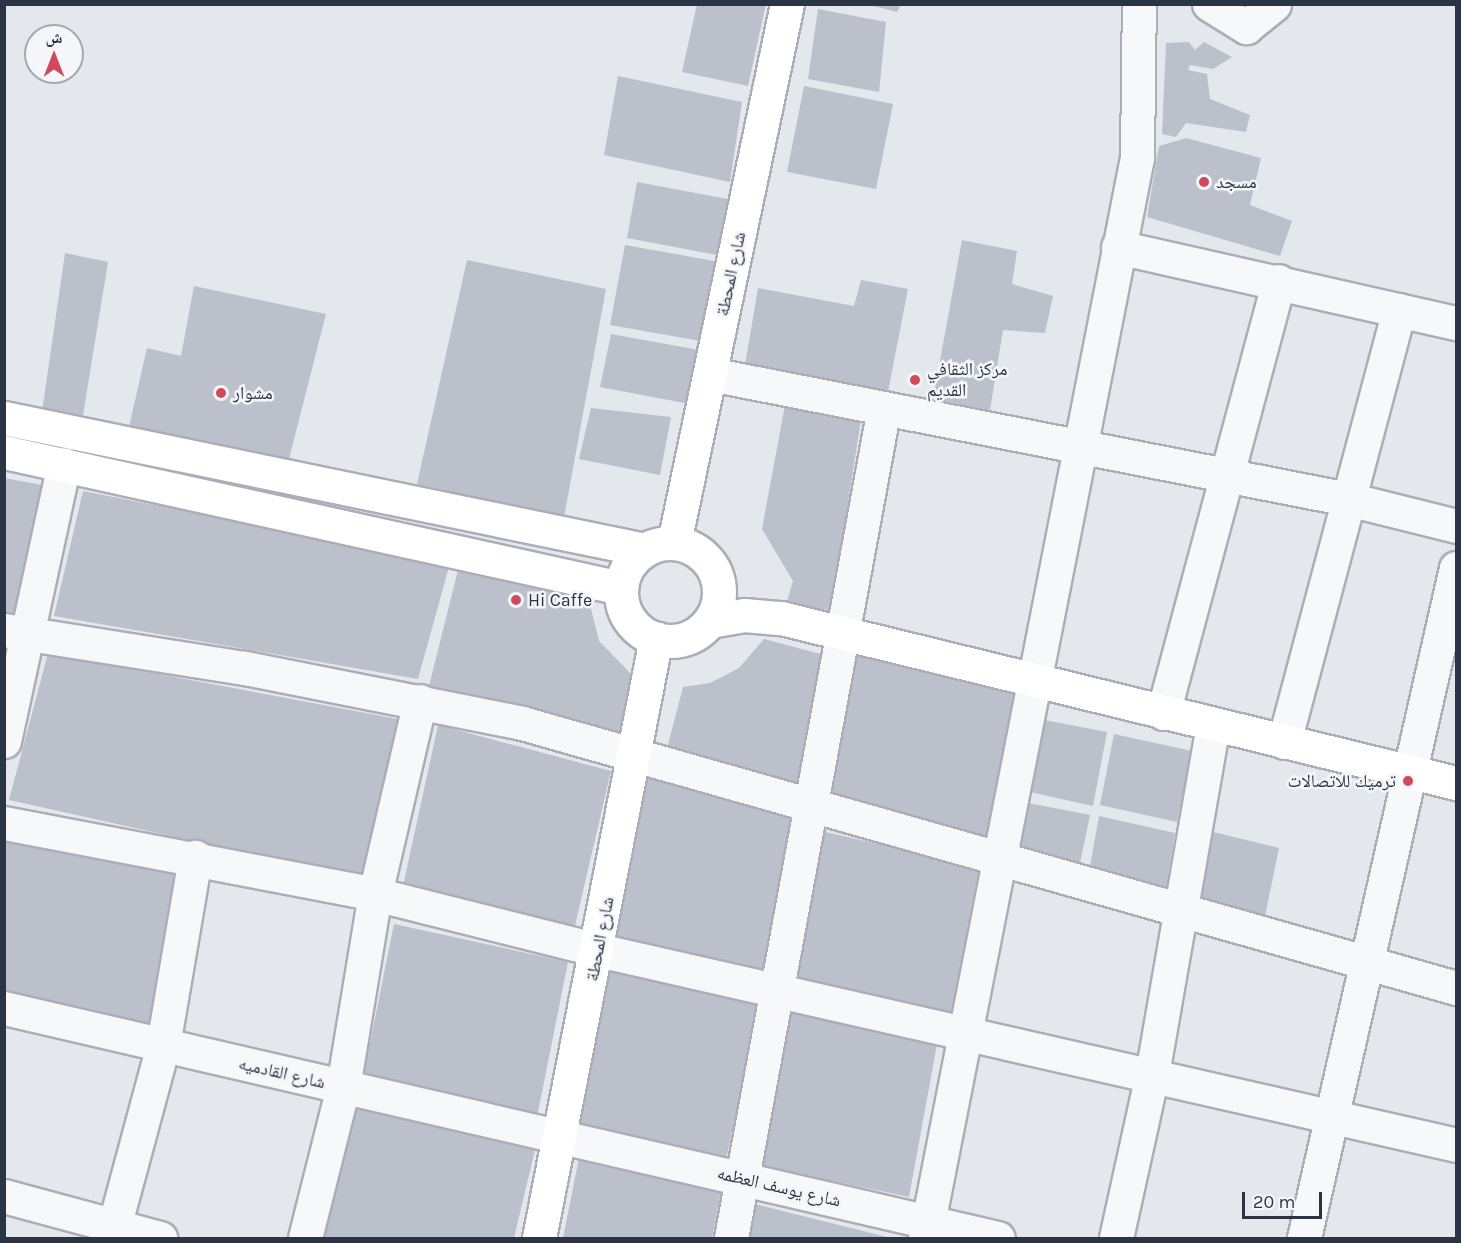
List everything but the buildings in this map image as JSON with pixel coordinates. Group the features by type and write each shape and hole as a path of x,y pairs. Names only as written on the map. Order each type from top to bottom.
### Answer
{"main road":[{"name":"شارع المحطة","path":"659,546 710,374 787,4"},
{"path":"4,418 706,557 716,572 781,618"},
{"path":"4,452 621,588"},
{"path":"659,546 625,573 621,588 630,619 656,638 676,641 710,621 744,615 781,618 1031,681 1456,783"},
{"path":"710,621 718,606 716,572"},
{"name":"شارع المحطة","path":"539,1239 598,950 656,638"}],"street":[{"path":"926,1230 1031,681 1137,156 1139,4"},
{"path":"1209,4 1246,27 1274,4"},
{"path":"1118,247 1456,322"},
{"path":"1163,712 1279,281"},
{"path":"1284,742 1399,310"},
{"path":"710,374 1348,499 1456,526"},
{"path":"731,1239 812,809 884,408"},
{"path":"4,741 18,632 64,464"},
{"path":"1304,1239 1456,568"},
{"path":"18,632 420,701 522,723 634,759 812,809 997,857 1456,988"},
{"path":"304,1239 343,1087 375,894 420,701"},
{"path":"1116,1239 1152,1074 1213,724"},
{"path":"4,823 195,857 375,894 598,950 1152,1074 1456,1145"},
{"path":"113,1233 163,1045 195,857"},
{"name":"شارع القادميه","path":"4,1008 560,1137"},
{"name":"شارع يوسف العظمه","path":"560,1137 742,1179 926,1230 998,1239"},
{"path":"4,1196 113,1233 160,1239"}],"place":[{"name":"مسجد","path":"1204,182"},
{"name":"مركز الثقافي القديم","path":"915,380"},
{"name":"مشوار","path":"221,393"},
{"name":"Hi Caffe","path":"516,600"},
{"name":"ترميك للاتصالات","path":"1408,781"}]}
